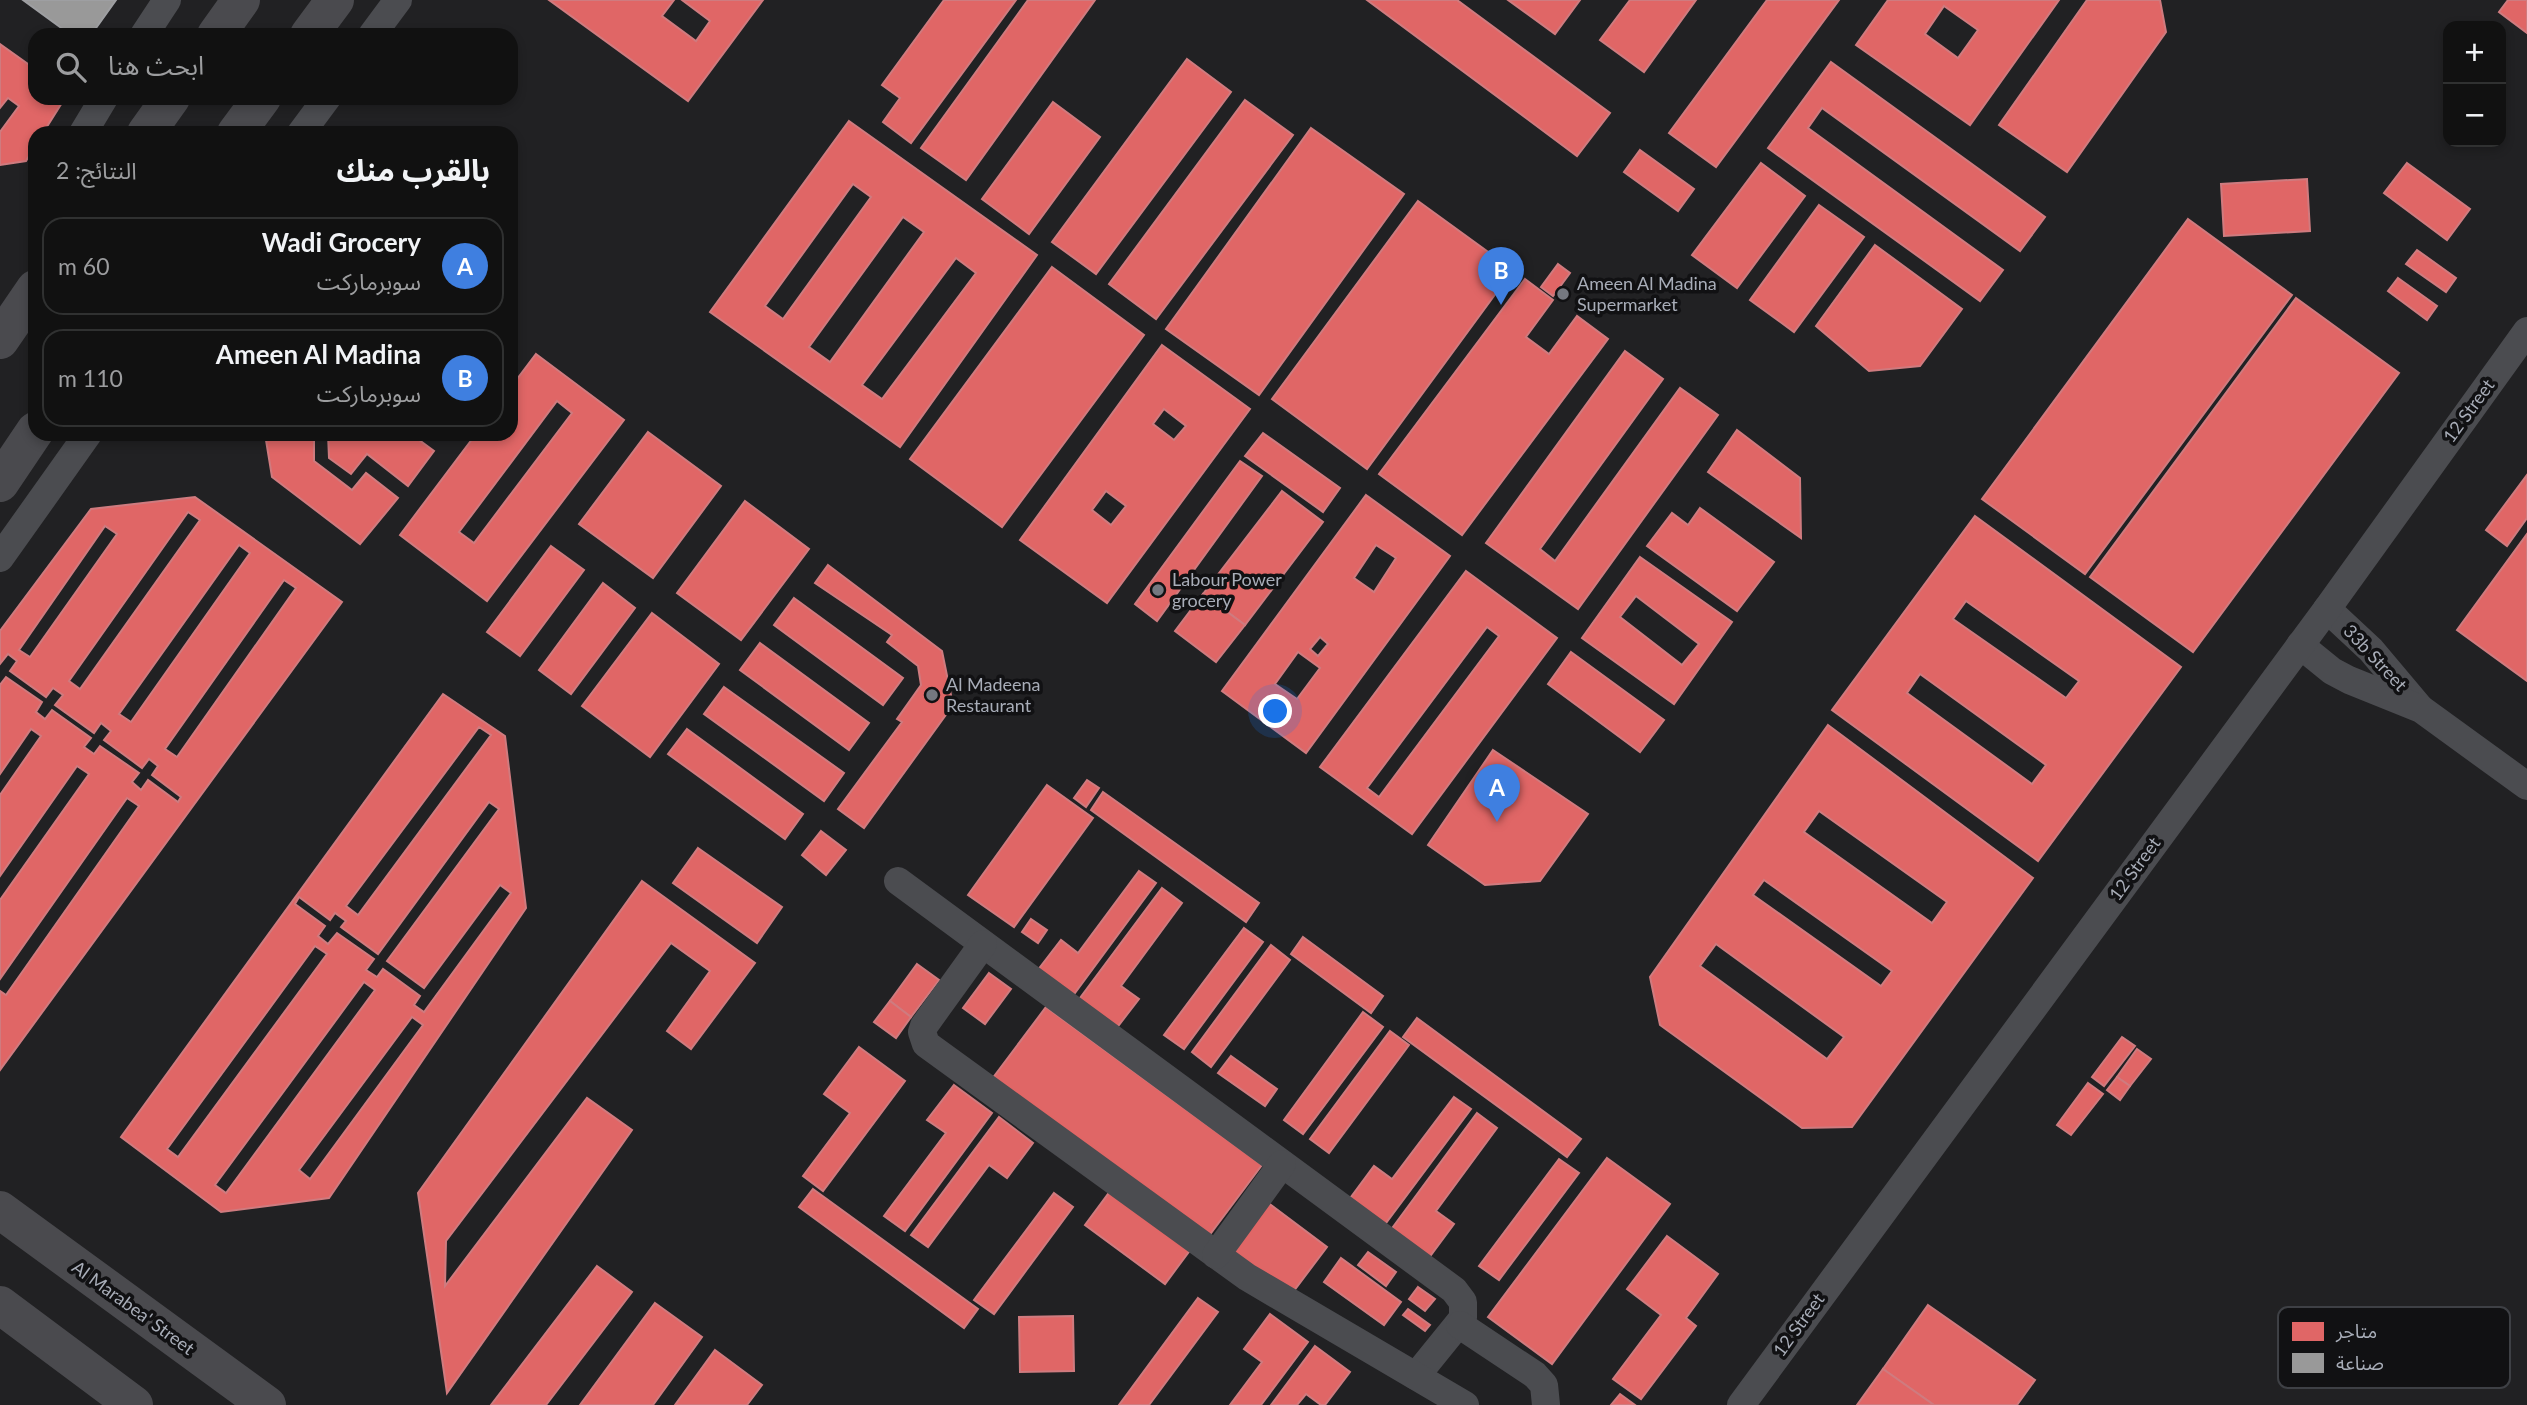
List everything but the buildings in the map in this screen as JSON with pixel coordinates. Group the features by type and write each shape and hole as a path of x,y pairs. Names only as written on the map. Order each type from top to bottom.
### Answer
{"main road":[{"path":"221,28 241,0"},
{"path":"314,28 335,0"},
{"path":"151,126 166,105"},
{"path":"241,126 257,105"},
{"path":"0,340 28,299"},
{"path":"0,484 28,441"},
{"name":"Al Marabea' Street","path":"0,1210 267,1405"},
{"path":"0,1305 134,1405"}],"street":[{"path":"149,28 167,0"},
{"path":"377,28 398,0"},
{"path":"87,126 100,105"},
{"path":"306,126 322,105"},
{"name":"12 Street","path":"1741,1405 2300,645 2527,331"},
{"path":"0,558 83,441"},
{"name":"33b Street","path":"2326,609 2371,650 2421,709 2527,786"},
{"name":"33b Street","path":"2300,645 2315,659 2349,680 2421,709"},
{"path":"898,881 1454,1290 1464,1310 1460,1325 1416,1376"},
{"path":"983,944 924,1026 922,1032 926,1045 1216,1255 1280,1298 1465,1405"},
{"path":"1216,1255 1282,1164"},
{"path":"1460,1325 1535,1375 1544,1385 1546,1405"}],"shaded area":[{"path":"0,0 2527,0 2527,1405 0,1405"}],"place":[{"name":"Ameen Al Madina Supermarket","path":"1563,294"},
{"name":"Ameen Al Madina","path":"1501,305"},
{"name":"Labour Power grocery","path":"1158,590"},
{"name":"Al Madeena Restaurant","path":"932,695"},
{"name":"Wadi Grocery","path":"1497,822"}]}
